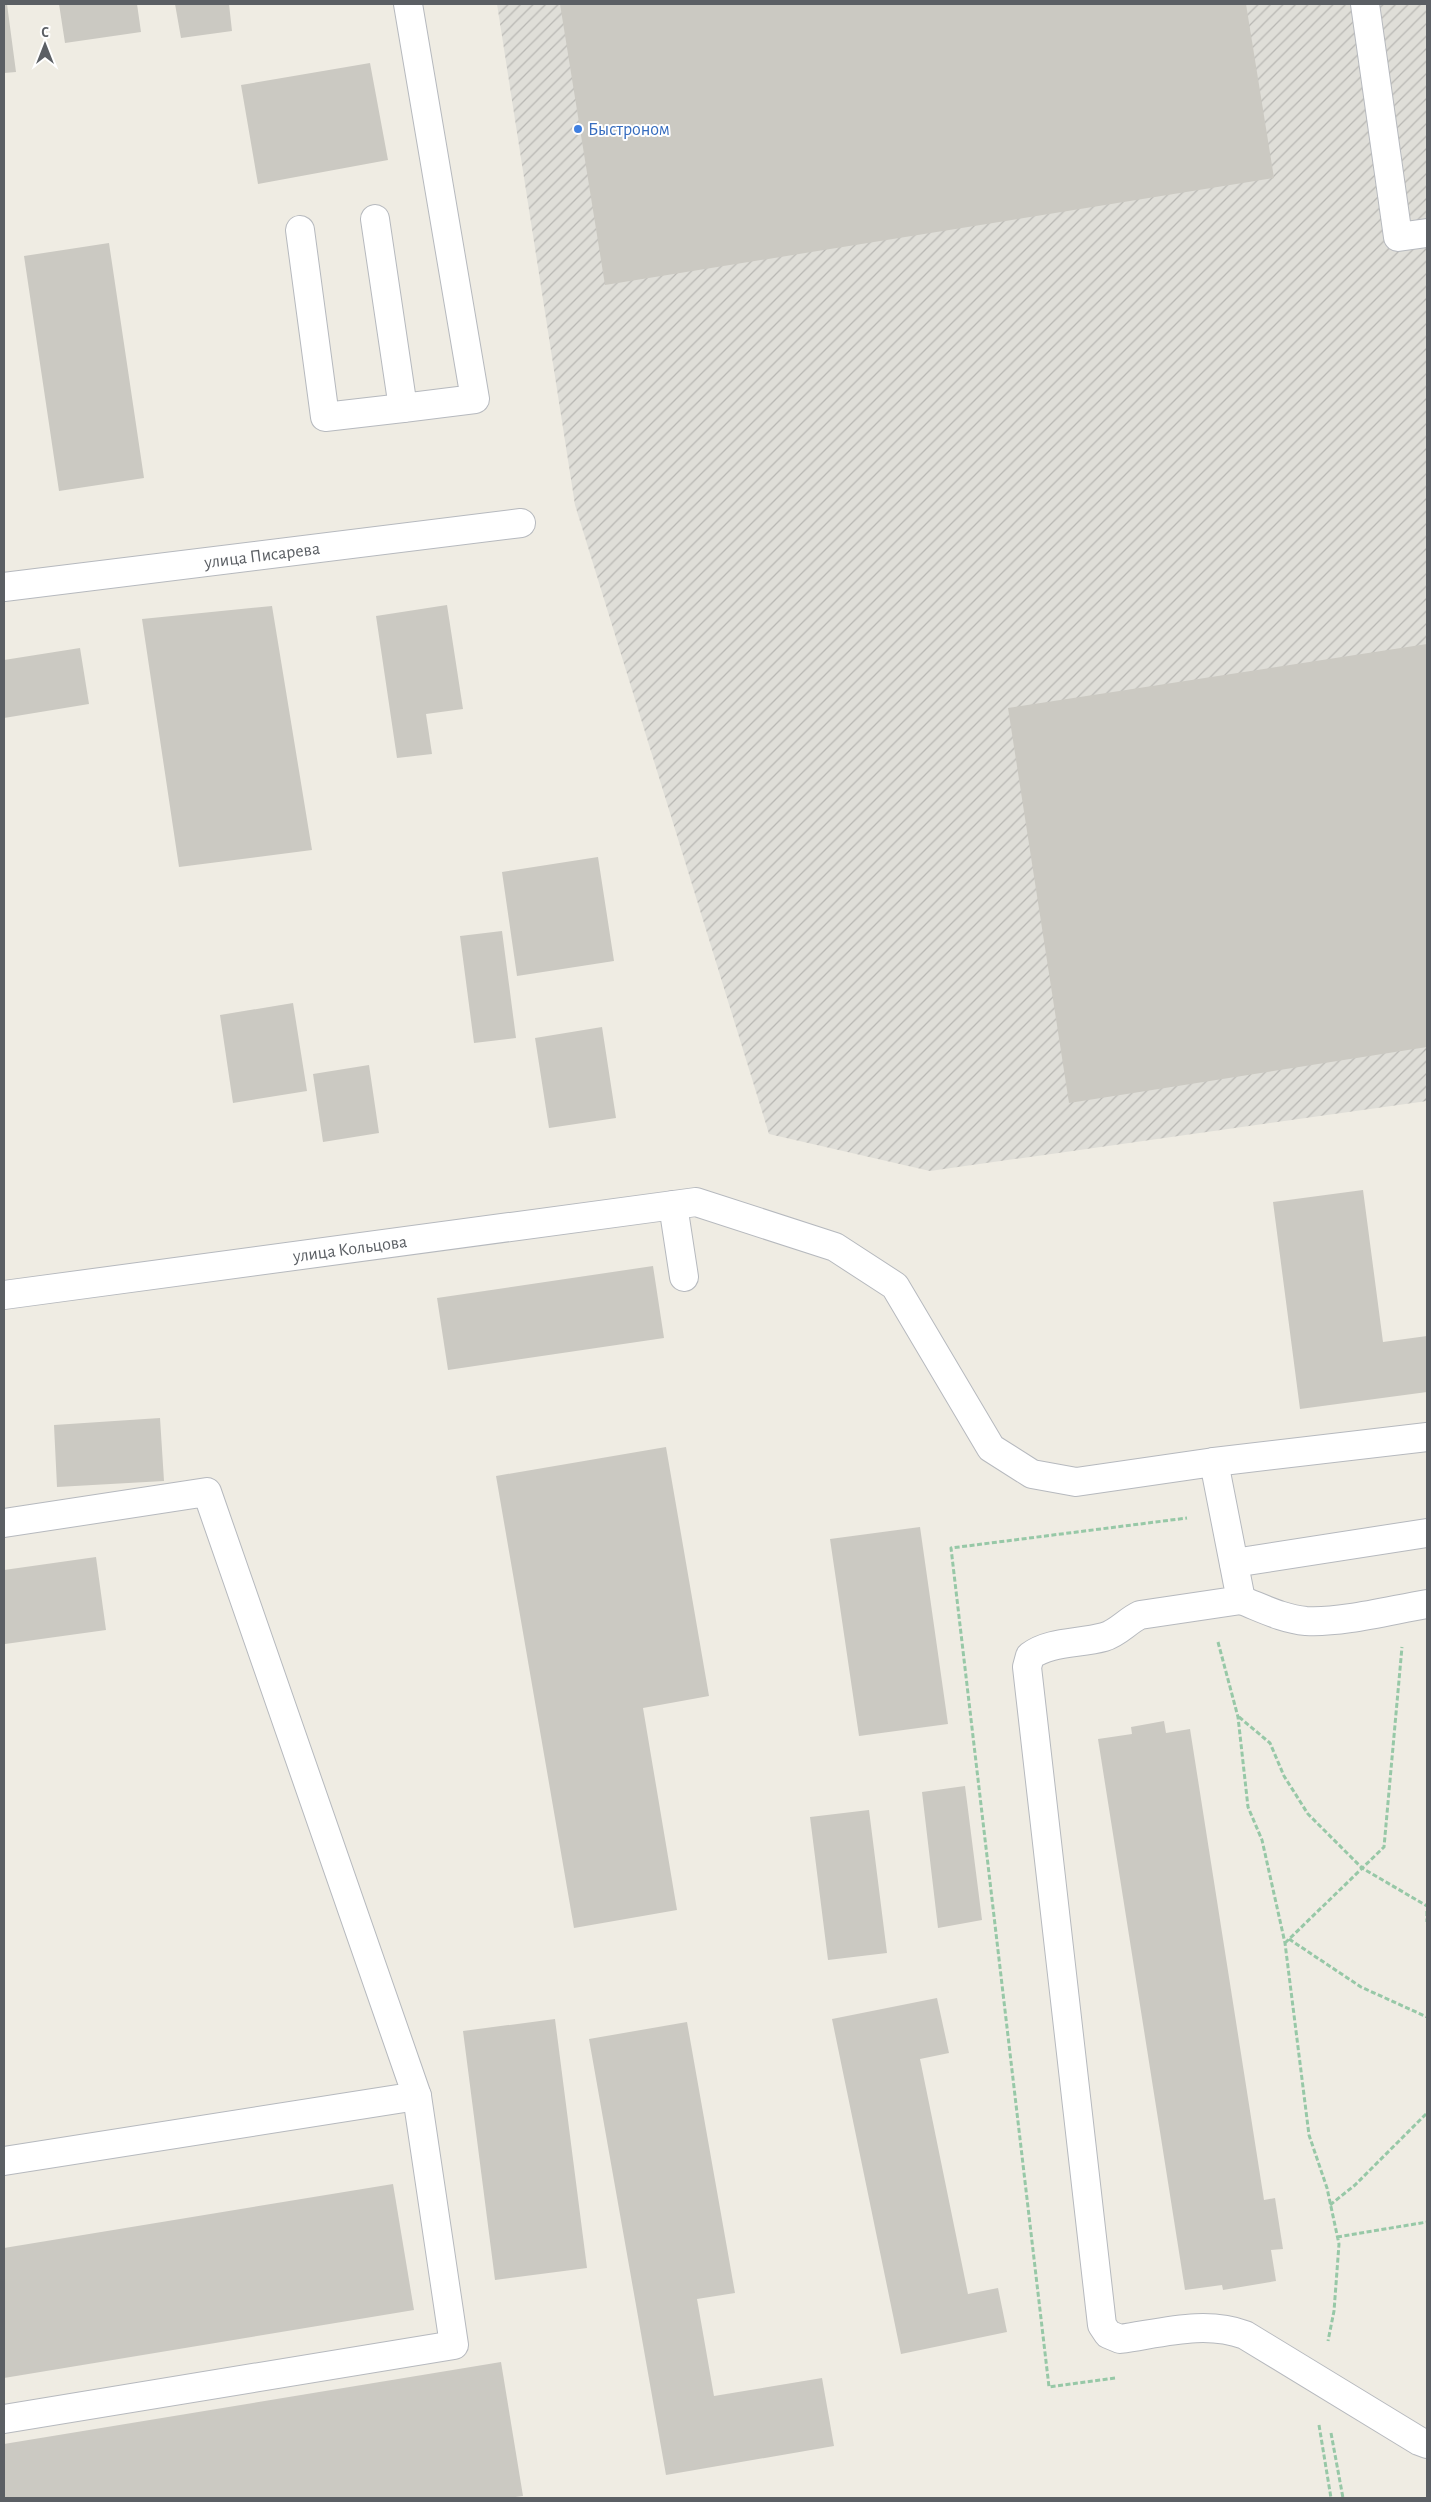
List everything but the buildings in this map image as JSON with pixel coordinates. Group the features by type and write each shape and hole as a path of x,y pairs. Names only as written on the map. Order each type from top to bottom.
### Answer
{"street":[{"path":"300,230 324,417 475,399 408,4"},
{"path":"1365,4 1398,237 1427,233"},
{"path":"375,219 403,408"},
{"name":"улица Писарева","path":"4,587 521,523"},
{"path":"684,1276 684,1203 835,1247 895,1286 991,1448 1032,1474 1076,1482 1214,1462 1427,1437"},
{"name":"улица Кольцова","path":"4,1295 684,1203"},
{"path":"1214,1462 1241,1600"},
{"path":"4,1523 207,1492 417,2096 454,2345 4,2419"},
{"path":"1234,1563 1427,1532"},
{"path":"1416,1606 1326,1621 1306,1621 1284,1617 1241,1600 1208,1605 1140,1616 1130,1620 1114,1633 1102,1637 1040,1648 1030,1656 1027,1667 1102,2325 1108,2334 1120,2339 1210,2326 1228,2328 1245,2335 1419,2441 1427,2444"},
{"path":"4,2161 417,2096"}],"path":[{"path":"1208,1605 1238,1717 1242,1771 1248,1807 1262,1840 1285,1943 1310,2135 1337,2237 1334,2311 1321,2381 1344,2498"},
{"path":"1285,1943 1384,1847 1416,1606"},
{"path":"1238,1717 1270,1743 1284,1776 1308,1814 1362,1868 1427,1906"},
{"path":"1427,1911 1427,1922"},
{"path":"1289,1939 1361,1987 1427,2017"},
{"path":"1330,2205 1362,2179 1427,2113"},
{"path":"1337,2237 1427,2222"},
{"path":"1046,2359 1049,2387 1117,2378"},
{"path":"1311,2420 1319,2425 1331,2498"}],"shaded area":[{"path":"497,4 1427,4 1427,1101 930,1171 769,1134 575,505"}],"place":[{"name":"Быстроном","path":"578,129"}]}
